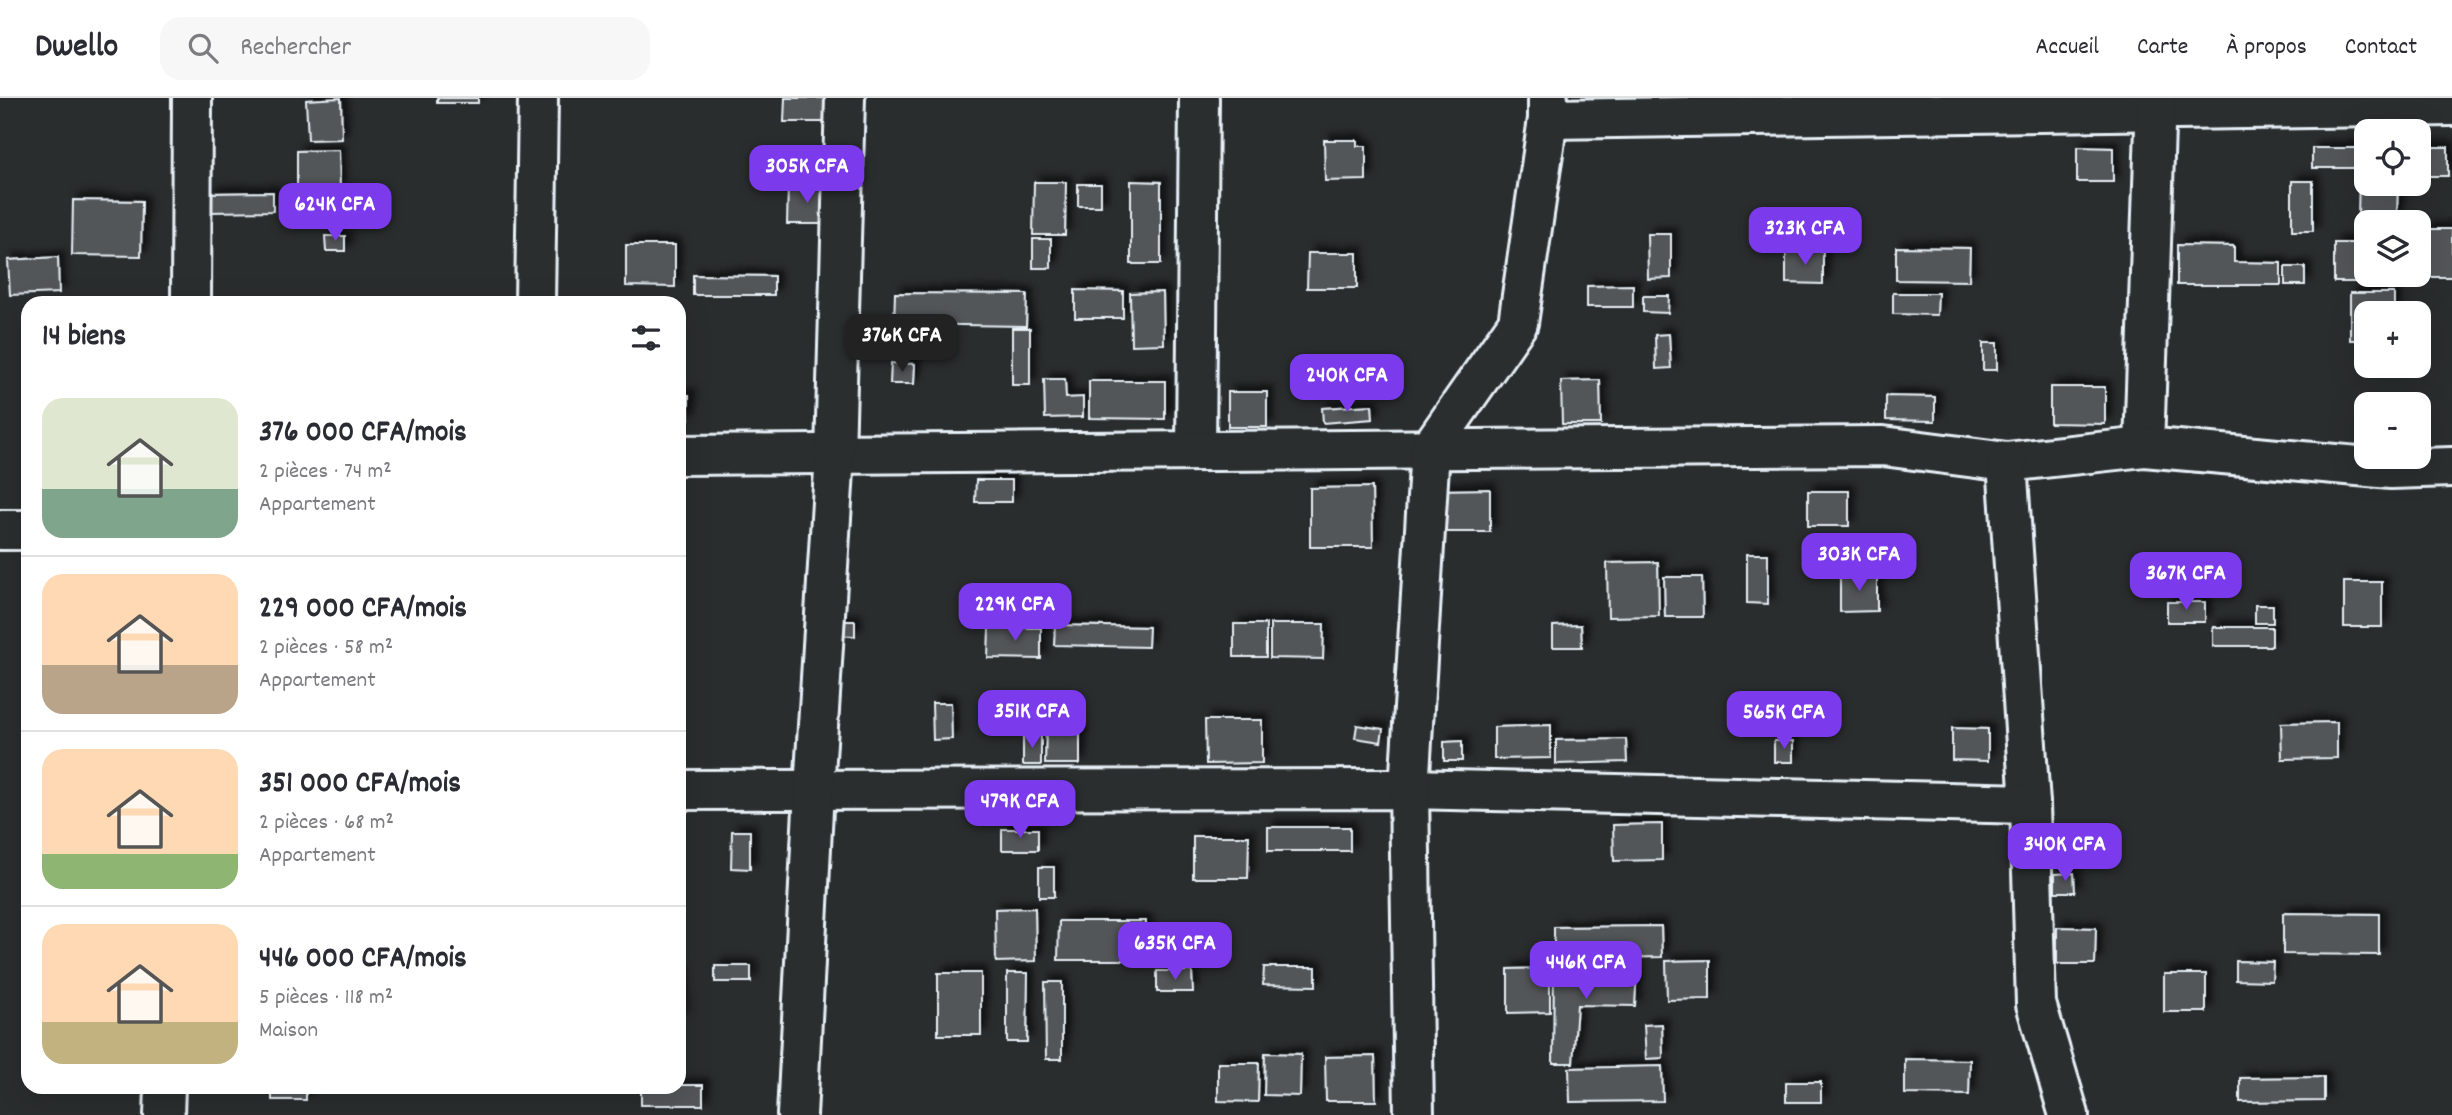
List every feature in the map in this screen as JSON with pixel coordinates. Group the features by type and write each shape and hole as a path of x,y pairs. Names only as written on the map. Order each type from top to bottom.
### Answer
{"street":[{"path":"191,296 192,98"},
{"path":"535,296 538,98"},
{"path":"797,1115 835,454 845,98"},
{"path":"1196,451 1199,98"},
{"path":"2144,447 2156,104"},
{"path":"1414,1115 1409,789 1430,449 1518,323 1548,109 2156,104 2452,106"},
{"path":"686,456 1883,446 2007,461 2144,447 2391,469 2452,467"},
{"path":"2007,461 2030,804 2036,1004 2070,1115"},
{"path":"0,530 21,530"},
{"path":"686,790 1409,789 2030,804"},
{"path":"164,1115 165,1094"}],"building":[{"path":"341,98 342,139 308,140 306,100"},
{"path":"437,98 478,98 478,103 437,103"},
{"path":"785,98 829,98 829,122 784,122"},
{"path":"1324,140 1357,140 1357,146 1366,146 1366,180 1325,181"},
{"path":"2077,147 2113,148 2113,182 2077,182"},
{"path":"2431,147 2448,147 2448,176 2431,176"},
{"path":"2312,148 2354,148 2354,168 2312,168"},
{"path":"339,150 340,189 297,190 297,151"},
{"path":"1131,181 1161,182 1161,264 1131,264"},
{"path":"2292,181 2313,181 2313,231 2292,231"},
{"path":"1034,182 1066,182 1065,235 1033,235"},
{"path":"1078,184 1101,184 1101,206 1078,206"},
{"path":"788,185 827,185 827,224 787,224"},
{"path":"273,192 273,211 210,212 210,193"},
{"path":"2359,196 2398,196 2397,210 2358,210"},
{"path":"73,200 142,201 141,256 72,255"},
{"path":"2431,229 2452,229 2452,277 2431,277"},
{"path":"1647,234 1671,234 1671,278 1648,279"},
{"path":"325,236 345,236 345,251 326,251"},
{"path":"1033,239 1051,239 1051,268 1033,268"},
{"path":"2334,243 2354,243 2354,282 2334,282"},
{"path":"626,245 675,245 675,287 626,286"},
{"path":"2177,245 2234,246 2234,262 2281,263 2281,285 2177,285"},
{"path":"1896,247 1970,248 1969,281 1896,280"},
{"path":"1786,251 1823,251 1823,284 1786,283"},
{"path":"1308,253 1357,253 1357,288 1307,288"},
{"path":"58,257 59,293 10,295 8,260"},
{"path":"2285,267 2305,267 2305,285 2285,285"},
{"path":"693,275 774,276 774,295 693,295"},
{"path":"1633,285 1633,307 1587,307 1587,286"},
{"path":"1075,290 1123,291 1123,318 1075,318"},
{"path":"1163,292 1164,344 1131,345 1130,293"},
{"path":"895,293 1027,294 1026,326 894,324"},
{"path":"1893,293 1938,293 1937,315 1893,314"},
{"path":"2350,293 2394,293 2394,301 2354,301 2354,340 2350,340"},
{"path":"1643,296 1669,296 1668,313 1643,312"},
{"path":"1012,328 1030,328 1030,385 1012,385"},
{"path":"1669,334 1671,368 1656,369 1655,335"},
{"path":"1983,343 1997,343 1997,370 1983,370"},
{"path":"891,363 915,364 914,384 890,384"},
{"path":"1044,379 1065,379 1066,398 1083,397 1083,417 1045,418"},
{"path":"1600,380 1601,424 1562,424 1561,381"},
{"path":"1089,381 1165,381 1165,419 1089,418"},
{"path":"2050,387 2105,387 2105,424 2050,423"},
{"path":"1228,392 1267,392 1267,427 1228,427"},
{"path":"686,395 689,395 689,419 686,419"},
{"path":"1886,396 1935,397 1935,421 1886,420"},
{"path":"1372,405 1373,419 1323,423 1322,408"},
{"path":"976,480 1012,480 1012,502 975,502"},
{"path":"1372,487 1373,547 1310,547 1310,488"},
{"path":"1490,489 1490,532 1442,532 1442,490"},
{"path":"1808,491 1849,491 1849,526 1808,526"},
{"path":"1747,554 1768,554 1768,604 1747,603"},
{"path":"1658,562 1659,616 1608,617 1607,563"},
{"path":"1877,574 1877,611 1840,612 1840,575"},
{"path":"1664,577 1702,577 1703,617 1665,617"},
{"path":"2344,582 2382,582 2382,627 2344,627"},
{"path":"2167,602 2205,602 2205,622 2167,622"},
{"path":"2255,605 2273,605 2273,623 2255,623"},
{"path":"827,621 855,621 855,636 827,635"},
{"path":"1234,624 1266,624 1266,657 1234,657"},
{"path":"1270,624 1324,624 1323,659 1270,658"},
{"path":"1055,625 1149,627 1148,647 1054,645"},
{"path":"1581,625 1582,647 1553,647 1553,626"},
{"path":"2213,627 2272,627 2272,646 2213,646"},
{"path":"989,628 1041,628 1041,659 988,658"},
{"path":"932,703 951,703 952,739 933,740"},
{"path":"1205,720 1262,720 1262,763 1206,764"},
{"path":"2337,722 2337,758 2282,759 2281,723"},
{"path":"1357,725 1383,729 1381,742 1355,738"},
{"path":"1551,725 1551,758 1494,759 1494,727"},
{"path":"1952,728 1988,729 1988,761 1952,760"},
{"path":"1046,729 1080,730 1080,764 1045,764"},
{"path":"1023,736 1041,736 1041,765 1023,765"},
{"path":"1626,739 1627,762 1556,764 1556,740"},
{"path":"1462,741 1462,761 1444,761 1444,742"},
{"path":"1774,741 1793,741 1793,762 1774,762"},
{"path":"1662,824 1662,860 1614,861 1613,825"},
{"path":"1268,827 1350,827 1350,851 1268,851"},
{"path":"1002,829 1038,829 1038,850 1002,850"},
{"path":"732,831 750,831 750,869 731,868"},
{"path":"1193,836 1249,836 1248,878 1193,878"},
{"path":"1039,867 1054,867 1054,897 1039,897"},
{"path":"2074,873 2075,892 2055,892 2055,874"},
{"path":"1035,908 1036,961 996,962 995,909"},
{"path":"2283,913 2379,914 2379,955 2283,954"},
{"path":"1059,921 1146,921 1146,960 1058,960"},
{"path":"1661,926 1662,957 1554,959 1554,927"},
{"path":"2057,927 2096,928 2095,964 2057,964"},
{"path":"1710,960 1710,999 1667,1000 1666,961"},
{"path":"2236,961 2273,962 2272,981 2236,980"},
{"path":"715,966 751,966 751,982 715,982"},
{"path":"1264,967 1316,967 1316,986 1263,985"},
{"path":"1550,968 1550,1012 1508,1013 1508,969"},
{"path":"1637,969 1635,1006 1577,1005 1573,1063 1553,1063 1554,971"},
{"path":"1157,971 1192,971 1193,992 1157,992"},
{"path":"938,973 981,973 981,1035 938,1035"},
{"path":"1007,973 1028,973 1027,1042 1007,1042"},
{"path":"2164,974 2206,974 2206,1012 2164,1012"},
{"path":"1045,982 1062,982 1062,1059 1046,1059"},
{"path":"1662,1024 1663,1058 1646,1059 1644,1025"},
{"path":"1265,1053 1301,1054 1300,1096 1264,1095"},
{"path":"1375,1056 1376,1101 1326,1101 1325,1057"},
{"path":"1905,1059 1970,1060 1969,1095 1905,1094"},
{"path":"1218,1063 1259,1063 1258,1102 1218,1101"},
{"path":"1662,1066 1663,1101 1570,1102 1569,1068"},
{"path":"2324,1077 2324,1101 2240,1102 2240,1078"},
{"path":"1786,1082 1821,1082 1821,1102 1786,1102"},
{"path":"686,1085 703,1085 703,1105 641,1105 641,1094 686,1094"},
{"path":"272,1094 306,1094 306,1100 272,1100"}]}
